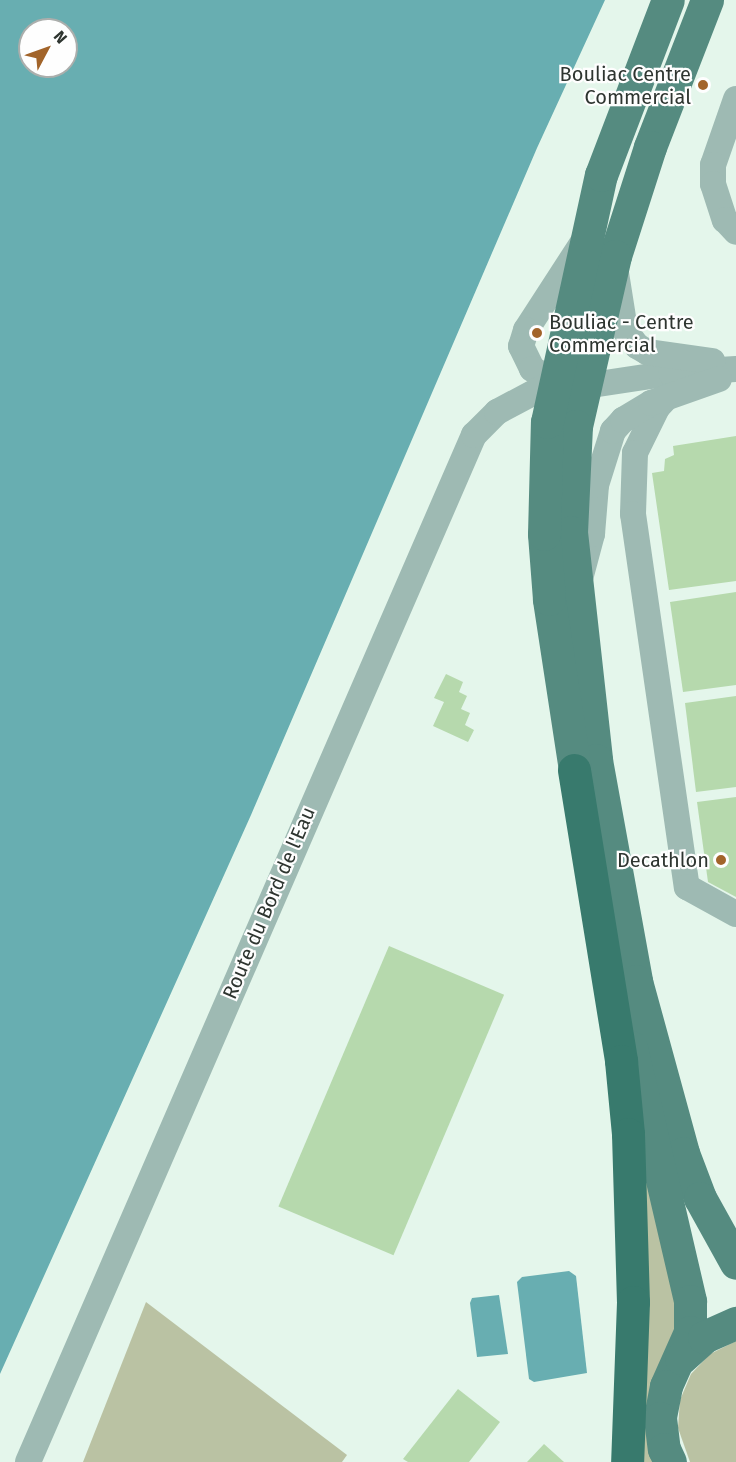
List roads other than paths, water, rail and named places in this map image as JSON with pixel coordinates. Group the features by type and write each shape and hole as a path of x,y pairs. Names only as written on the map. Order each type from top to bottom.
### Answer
{"highway":[{"path":"574,770 621,1061 628,1134 633,1302 627,1462"}],"main road":[{"path":"668,0 602,175 585,239 570,384 576,426 572,478 575,597 596,760 647,1023 700,1198 736,1263"},
{"path":"670,1462 664,1449 660,1418 666,1386 681,1358 690,1332 688,1282 633,1056 574,770 555,652 544,534 547,422 570,384 650,147 707,0"},
{"path":"681,1358 704,1337 736,1323"}],"street":[{"path":"736,99 713,165 713,184 725,220 736,232"},
{"path":"615,256 625,330 637,346 647,352 736,369"},
{"path":"575,597 592,534 596,485 613,431 634,413 668,396 736,369"},
{"name":"Route du Bord de l'Eau","path":"28,1462 474,435 497,412 570,384 671,373 736,369"},
{"path":"668,396 657,408 635,453 633,514 687,887 736,914"}],"water":[{"path":"0,0 605,0 537,148 251,815 0,1374"},
{"path":"569,1271 576,1276 587,1373 534,1382 529,1379 517,1282 522,1277"},
{"path":"499,1295 508,1354 477,1357 470,1303 472,1298"}],"place":[{"name":"Bouliac Centre Commercial","path":"703,85"},
{"name":"Bouliac - Centre Commercial","path":"537,333"},
{"name":"Decathlon","path":"721,860"}]}
